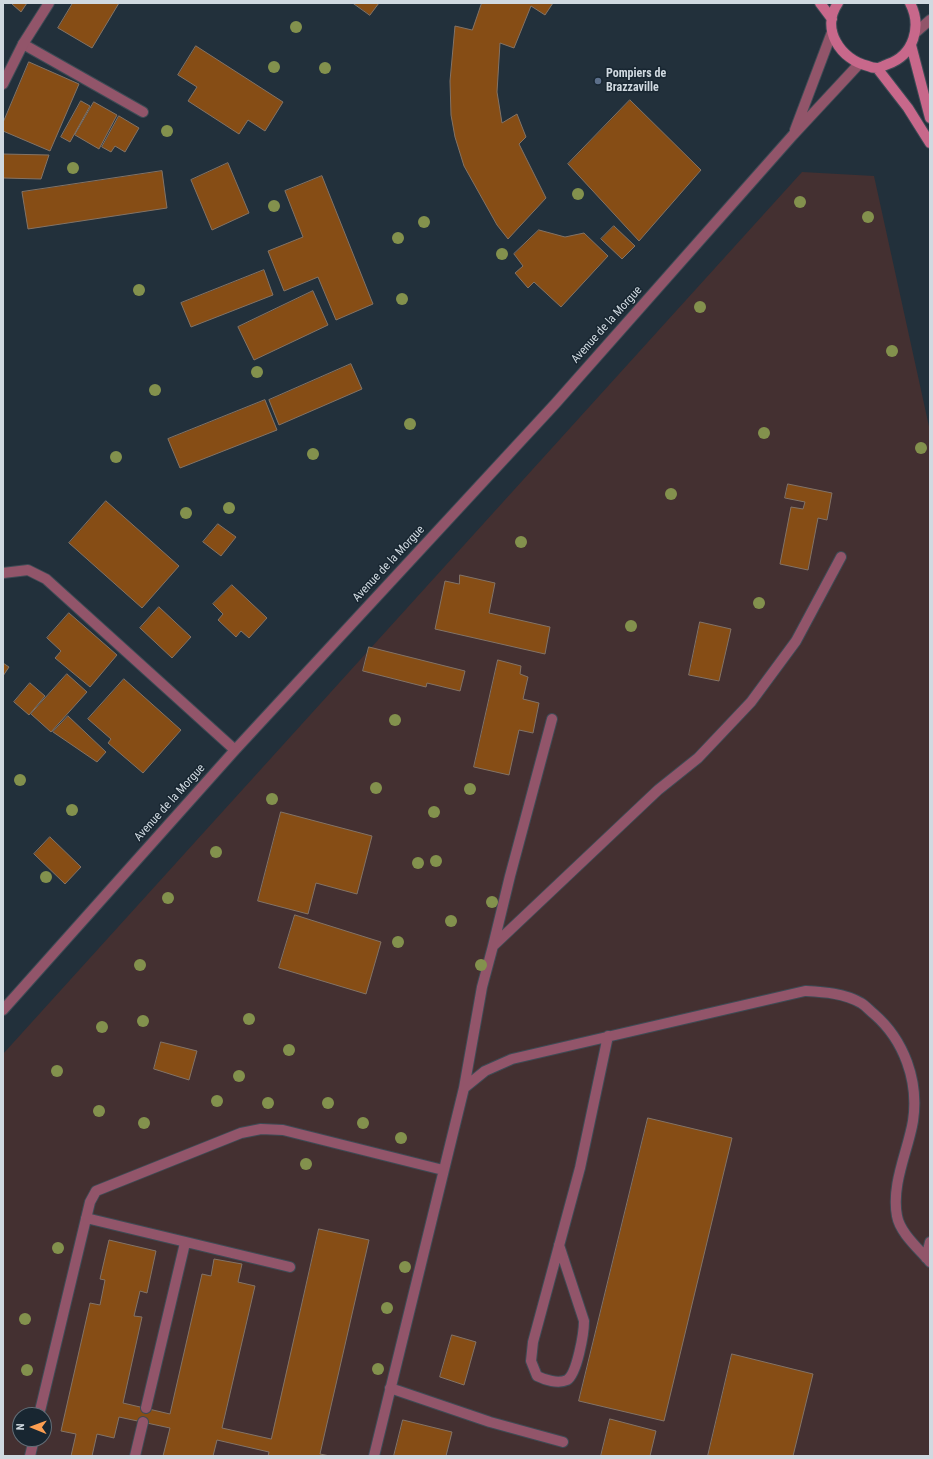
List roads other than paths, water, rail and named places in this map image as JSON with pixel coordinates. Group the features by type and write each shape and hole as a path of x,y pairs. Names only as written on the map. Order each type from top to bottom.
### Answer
{"main road":[{"path":"820,3 832,19"},
{"path":"838,3 832,19 832,32 836,43 842,52 850,59 860,64 877,68 894,62 911,45 915,34 916,22 910,3"},
{"path":"911,45 930,118"},
{"path":"877,68 908,108 930,143"}],"street":[{"path":"3,84 23,44 49,3"},
{"path":"915,34 930,20"},
{"name":"Avenue de la Morgue","path":"793,135 832,32"},
{"path":"23,44 143,112"},
{"name":"Avenue de la Morgue","path":"3,1010 235,750 555,404 793,135 860,64"},
{"path":"494,946 652,796 698,758 751,702 796,641 841,557"},
{"path":"3,573 28,570 46,579 235,750"},
{"path":"374,1456 464,1088 482,987 494,946 510,876 552,719"},
{"path":"464,1088 485,1071 512,1059 805,991 831,993 861,1003 886,1025 904,1052 914,1086 913,1120 895,1202 897,1218 906,1234 928,1260"},
{"path":"559,1244 584,1322 584,1330 572,1376 567,1380 559,1382 545,1380 537,1376 531,1361 533,1342 559,1244 580,1168 608,1036"},
{"path":"41,1407 90,1202 96,1191 241,1133 261,1129 283,1130 443,1170"},
{"path":"86,1218 290,1267"},
{"path":"928,1260 930,1242"},
{"path":"146,1408 185,1243"},
{"path":"390,1388 490,1422 563,1442"},
{"path":"134,1456 143,1422"}],"place":[{"name":"Pompiers de Brazzaville","path":"598,81"}]}
